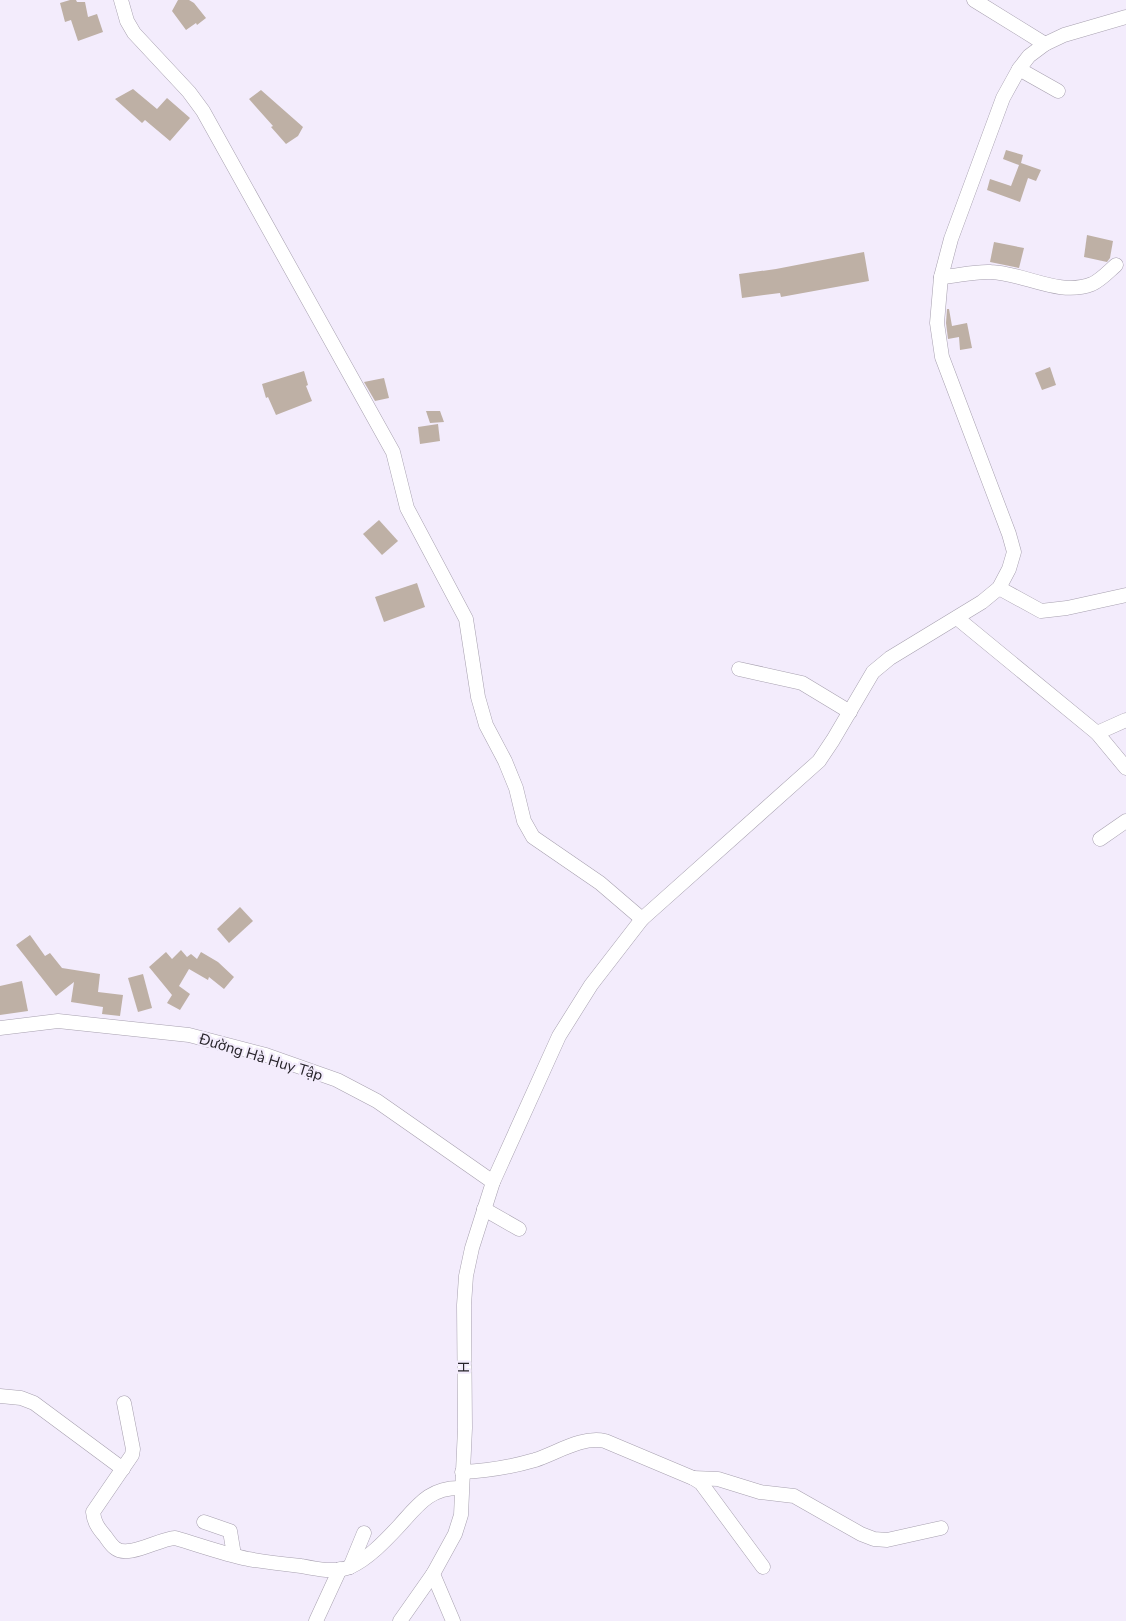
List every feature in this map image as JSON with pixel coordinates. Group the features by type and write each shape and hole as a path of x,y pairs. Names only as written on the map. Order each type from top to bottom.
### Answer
{"street":[{"path":"121,0 127,21 134,32 189,92 203,111 393,452 407,508 466,619 478,697 486,725 505,761 516,788 524,822 529,832 600,883 642,919"},
{"path":"974,0 1045,44"},
{"path":"1126,17 1064,35 1045,44 1029,56 1018,68 1003,98 951,239 941,278 937,323 942,357 1009,534 1014,552 1009,570 999,588 1041,611 1067,608 1126,595"},
{"path":"1018,68 1058,91"},
{"path":"941,278 989,272 1045,284 1074,287 1093,284 1116,265"},
{"name":"H","path":"400,1621 446,1553 461,1515 465,1428 464,1305 466,1276 472,1248 493,1182 559,1036 591,985 642,919 819,761 873,672 890,658 982,602 999,588"},
{"path":"957,618 1097,733 1126,768"},
{"path":"739,669 802,684 850,712"},
{"path":"1097,733 1126,720"},
{"path":"1100,839 1126,821"},
{"name":"Đường Hà Huy Tập","path":"0,1028 58,1021 189,1035 266,1055 337,1080 377,1101 493,1182"},
{"path":"484,1209 519,1229"},
{"path":"0,1396 21,1398 34,1403 123,1469"},
{"path":"124,1403 133,1449 123,1469 92,1512 96,1526 115,1548 123,1552 131,1552 165,1539 175,1538 247,1558 322,1570 345,1568 367,1555 427,1497 438,1491 461,1488"},
{"path":"462,1472 490,1470 519,1464 590,1440 605,1441 701,1483 763,1567"},
{"path":"693,1478 718,1479 760,1492 794,1496 861,1534 874,1539 887,1540 941,1528"},
{"path":"204,1522 230,1531 234,1555"},
{"path":"316,1621 364,1533"},
{"path":"433,1574 453,1621"}],"building":[{"path":"70,0 85,2 88,17 97,14 103,32 78,41 71,20 65,22 60,3"},
{"path":"178,0 189,0 194,3 206,18 186,30 172,11"},
{"path":"133,89 157,109 167,98 190,118 170,141 145,120 142,123 115,99"},
{"path":"261,90 303,127 298,136 286,144 249,99"},
{"path":"1006,150 1023,155 1021,163 1041,170 1036,181 1028,178 1020,202 987,190 990,179 1011,186 1019,165 1003,159"},
{"path":"1087,235 1113,241 1110,258 1107,262 1084,257"},
{"path":"994,242 1024,248 1019,268 990,262"},
{"path":"864,252 869,281 781,297 780,293 742,298 739,274"},
{"path":"947,309 949,309 952,326 967,323 972,348 960,350 959,337 948,339"},
{"path":"1050,367 1056,385 1042,390 1035,373"},
{"path":"304,371 308,385 306,386 312,401 276,415 268,397 266,398 262,384"},
{"path":"384,378 389,398 375,401 364,382"},
{"path":"426,411 440,411 444,422 430,423"},
{"path":"438,424 440,441 420,444 418,427"},
{"path":"379,520 398,541 382,555 363,534"},
{"path":"417,583 425,607 384,622 375,597"},
{"path":"240,907 253,921 229,943 217,929"},
{"path":"30,935 45,956 50,953 62,968 100,974 98,992 123,995 120,1016 102,1014 103,1007 71,1002 74,982 56,996 16,945"},
{"path":"181,950 187,957 191,954 197,959 201,952 218,962 234,977 224,989 209,977 208,980 189,969 179,986 190,994 180,1010 167,1003 172,995 149,967 166,952 172,959"},
{"path":"143,974 152,1008 138,1012 128,978"},
{"path":"22,981 28,1011 0,1015 0,986"}]}
